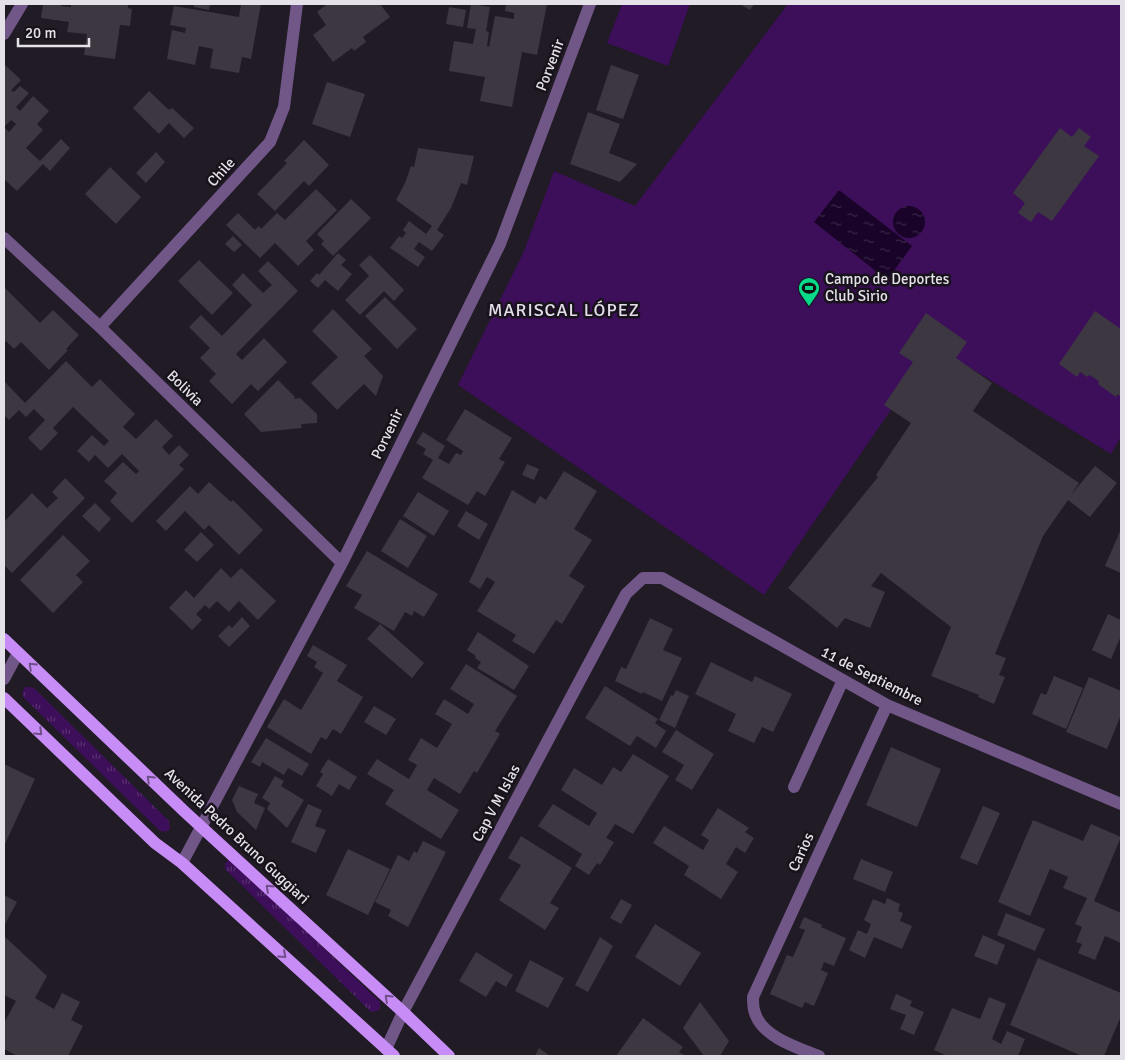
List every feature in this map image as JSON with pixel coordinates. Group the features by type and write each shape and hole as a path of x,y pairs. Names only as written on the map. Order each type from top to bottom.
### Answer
{"main road":[{"name":"Avenida Pedro Bruno Guggiari","path":"4,640 185,812 449,1056"},
{"path":"4,698 155,843 182,863 390,1053"}],"street":[{"path":"4,34 22,4"},
{"name":"Chile","path":"100,327 270,142 284,107 297,4"},
{"name":"Porvenir","path":"182,863 342,563 500,244 590,4"},
{"name":"Bolivia","path":"4,238 100,327 342,563"},
{"name":"11 de Septiembre","path":"642,578 662,578 887,705 1121,804"},
{"name":"Cap V M Islas","path":"390,1053 403,1012 626,594 642,578"},
{"path":"4,679 18,653"},
{"path":"794,787 843,680"},
{"name":"Carios","path":"819,1056 767,1032 755,1015 753,998 887,705"}],"green space":[{"path":"622,4 690,4 668,66 607,43"},
{"name":"Campo de Deportes Club Sirio","path":"788,4 1121,4 1121,437 1111,454 964,364 921,366 764,595 458,385 524,251 554,171 635,206"},
{"path":"25,687 34,688 169,821 170,829 165,832 159,830 24,698 22,693"},
{"path":"230,859 380,1002 380,1009 371,1012 225,869 225,863"}],"water":[{"path":"839,190 912,246 887,280 814,222"},
{"path":"909,206 920,211 925,222 920,233 909,238 898,233 893,222 898,211"}],"building":[{"path":"43,4 61,4 61,6 71,7 71,4 128,4 128,8 132,9 130,26 120,25 115,59 84,55 87,34 67,32 69,22 41,18"},
{"path":"194,4 210,4 209,10 194,7"},
{"path":"241,4 261,4 251,59 242,57 239,73 210,68 213,49 199,46 195,65 167,59 172,30 185,33 186,28 170,25 174,6 239,17"},
{"path":"327,4 380,4 390,17 363,37 366,42 354,51 352,48 333,62 313,35 326,25 317,12"},
{"path":"471,4 490,7 486,31 489,32 487,46 489,47 495,16 514,19 514,13 505,11 506,4 547,4 537,55 522,52 512,107 480,101 485,77 449,71 454,41 473,44 476,29 467,28"},
{"path":"740,4 754,4 750,10"},
{"path":"449,7 466,10 463,27 446,24"},
{"path":"4,64 21,80 11,90 14,92 20,86 29,93 16,107 20,111 33,96 49,111 37,124 43,130 26,148 40,161 61,139 70,148 50,171 43,164 17,191 4,179","holes":["11,120 16,124 9,132 4,127"]},
{"path":"611,65 639,75 623,119 596,110"},
{"path":"327,82 365,94 350,137 312,124"},
{"path":"149,91 169,110 172,108 194,128 184,138 169,123 159,134 133,108"},
{"path":"588,112 620,124 609,153 637,164 620,182 570,164"},
{"path":"1060,128 1072,137 1079,128 1091,137 1084,146 1099,156 1052,221 1038,212 1031,222 1018,213 1025,203 1013,193"},
{"path":"304,140 329,165 309,186 304,181 275,211 257,194 287,163 284,161"},
{"path":"418,148 474,156 467,185 461,183 451,208 437,230 444,235 432,251 419,242 414,249 425,257 418,267 390,248 399,236 402,238 406,233 403,230 409,221 426,234 432,226 396,200 411,166 414,167"},
{"path":"156,152 165,162 146,183 136,173"},
{"path":"110,167 141,197 116,224 85,194"},
{"path":"316,189 337,210 306,241 314,250 298,266 275,243 260,258 226,225 238,213 255,230 259,226 261,229 277,213 285,220"},
{"path":"351,199 371,218 333,256 321,244 324,241 317,234"},
{"path":"233,236 242,245 234,252 225,244"},
{"path":"338,253 346,260 341,265 352,274 338,291 325,280 318,288 310,281 317,273 319,275"},
{"path":"370,255 404,290 394,301 384,291 360,315 345,300 369,276 359,265"},
{"path":"199,260 233,293 212,315 178,281"},
{"path":"268,261 298,291 236,354 242,360 264,338 287,362 258,391 251,384 232,404 209,381 216,374 200,358 210,348 189,327 201,315 222,336 252,305 232,285 243,273 263,293 272,285 258,271"},
{"path":"4,287 40,323 53,310 79,335 49,370 21,342 14,349 6,341 4,343"},
{"path":"385,297 417,329 397,349 365,316"},
{"path":"333,309 372,349 364,356 383,376 376,396 364,384 337,410 311,383 338,357 312,331"},
{"path":"1095,311 1121,329 1121,397 1118,394 1116,397 1098,384 1099,381 1089,375 1087,377 1080,372 1077,377 1059,364"},
{"path":"926,313 967,342 956,358 992,383 973,411 1079,483 1071,495 1095,466 1117,483 1090,517 1068,500 1043,536 995,654 1006,658 999,675 1005,677 994,704 978,697 979,695 931,676 951,627 881,573 871,586 885,592 870,628 845,618 837,628 788,588 878,477 876,475 911,423 884,405 913,362 899,353"},
{"path":"66,361 92,387 100,379 135,414 123,427 136,439 156,419 173,436 162,447 169,455 179,445 189,455 179,465 184,469 132,523 110,501 117,493 104,481 123,462 136,474 139,471 122,454 108,468 95,455 89,462 77,451 92,435 104,446 109,441 73,407 53,428 58,433 41,451 28,438 45,420 34,409 26,417 19,410 9,420 4,415 4,381 25,403"},
{"path":"278,380 295,397 294,399 300,398 317,414 317,423 301,424 302,428 261,432 244,414"},
{"path":"465,409 512,438 499,459 505,462 485,496 477,491 468,505 422,478 433,460 423,454 426,449 416,443 423,432 445,446 438,458 449,464 456,453 461,455 463,451 446,440"},
{"path":"527,464 539,469 534,480 522,475"},
{"path":"564,471 597,491 574,529 592,540 569,576 585,586 562,624 556,620 534,654 512,641 516,635 477,611 495,582 487,577 480,589 469,582 512,490 535,504 540,496 546,500"},
{"path":"65,478 85,498 12,573 4,565 4,522 32,493 47,508 58,498 52,492"},
{"path":"209,482 231,502 233,500 263,530 239,555 209,525 204,530 185,511 166,531 156,521 190,486 198,494"},
{"path":"418,492 449,511 434,536 403,516"},
{"path":"95,503 111,519 99,532 82,516"},
{"path":"466,511 488,524 479,540 457,526"},
{"path":"400,519 427,536 408,568 381,551"},
{"path":"1121,529 1121,573 1105,566"},
{"path":"201,532 214,545 197,562 184,550"},
{"path":"63,535 90,561 76,575 83,582 53,613 20,580"},
{"path":"367,551 438,594 424,617 414,611 412,616 405,612 394,631 354,608 362,595 346,586"},
{"path":"221,568 231,578 241,568 276,601 258,620 239,601 229,612 217,601 209,609 205,605 196,614 202,620 192,630 169,608 186,590 194,598"},
{"path":"1108,614 1121,620 1121,636 1111,659 1092,650"},
{"path":"242,617 250,626 229,647 218,636 229,625 232,628"},
{"path":"650,618 673,629 663,650 682,658 662,701 615,681 621,667 626,669"},
{"path":"380,624 424,663 412,678 367,639"},
{"path":"478,632 529,666 514,690 477,668 481,662 467,650"},
{"path":"313,645 347,665 337,681 363,697 341,734 333,729 326,740 321,737 311,754 267,727 284,699 301,710 323,673 314,667 317,662 307,656"},
{"path":"711,662 752,682 755,676 792,694 773,732 762,727 754,743 728,731 736,714 695,694"},
{"path":"466,664 517,696 495,731 500,734 477,773 474,771 460,794 434,778 427,790 459,810 441,839 385,804 394,790 367,774 377,759 409,779 417,765 408,760 421,738 437,748 452,724 435,714 444,699 468,714 474,704 450,689"},
{"path":"1054,676 1083,688 1066,729 1032,714 1041,693 1046,695"},
{"path":"1089,677 1121,691 1121,715 1107,749 1066,732"},
{"path":"605,686 658,719 655,723 666,731 656,748 637,736 630,746 585,718"},
{"path":"676,690 689,696 675,728 659,720 671,695 673,696"},
{"path":"374,706 396,719 386,735 364,722"},
{"path":"676,730 714,754 692,790 675,780 684,765 662,752"},
{"path":"266,738 309,764 302,776 288,768 284,775 262,762 260,767 251,762"},
{"path":"891,747 941,769 917,827 866,805"},
{"path":"633,754 669,776 633,834 615,824 606,838 614,842 600,865 597,863 589,875 575,866 582,854 538,826 553,804 589,826 597,813 561,790 574,768 602,785 613,767 621,772"},
{"path":"328,759 357,777 349,790 339,784 332,796 316,786 323,774 320,772"},
{"path":"4,764 35,779 4,846"},
{"path":"275,776 284,781 281,786 304,800 287,828 267,809 270,803 262,798"},
{"path":"239,786 258,794 254,803 265,808 256,830 237,812 232,800"},
{"path":"308,804 322,810 315,826 326,830 316,853 291,842"},
{"path":"983,806 1000,813 977,865 960,858"},
{"path":"718,808 749,828 745,832 754,838 745,853 736,847 726,864 738,872 721,899 684,875 689,866 653,843 664,826 703,850 709,840 701,835"},
{"path":"1033,820 1083,841 1091,824 1121,837 1094,901 1121,913 1121,943 1105,936 1095,960 1078,953 1082,944 1076,942 1082,927 1075,924 1087,898 1063,888 1068,877 1050,869 1030,916 998,902"},
{"path":"521,836 572,868 550,903 559,908 545,930 499,900 521,865 508,858"},
{"path":"423,841 446,852 408,927 388,916 391,910 375,902 398,855 409,861 414,851 417,853"},
{"path":"348,849 390,869 368,915 326,895"},
{"path":"861,859 893,872 885,892 853,879"},
{"path":"4,895 17,902 4,926"},
{"path":"887,898 900,904 898,911 903,913 900,921 912,926 902,949 874,937 865,958 849,950 858,930 867,934 871,924 864,920 873,899 885,904"},
{"path":"621,899 632,905 621,924 610,918"},
{"path":"1006,913 1045,929 1035,951 997,935"},
{"path":"804,917 846,938 834,966 824,962 821,970 828,973 814,1006 805,1002 802,1008 770,994 787,955 793,957 805,930 799,928"},
{"path":"655,924 701,953 680,986 635,957"},
{"path":"983,935 1005,945 997,965 974,956"},
{"path":"4,936 47,976 35,998 54,1009 62,993 80,1002 71,1020 83,1026 68,1056 17,1056 4,1049 4,1023 16,1001 4,995"},
{"path":"600,937 613,946 588,992 575,985"},
{"path":"476,952 513,975 506,987 496,981 486,997 459,981"},
{"path":"1038,958 1121,993 1121,1016 1104,1056 1082,1056 1010,1025"},
{"path":"530,960 564,978 548,1008 515,991"},
{"path":"896,994 912,1001 910,1006 924,1012 914,1035 900,1029 906,1015 890,1009"},
{"path":"989,997 1006,1004 992,1039 1001,1044 1007,1031 1025,1039 1018,1056 947,1056 934,1050 952,1008 980,1019"},
{"path":"700,1002 729,1041 720,1056 704,1056 683,1028"},
{"path":"643,1018 683,1047 679,1052 686,1056 616,1056"},
{"path":"539,1048 550,1056 535,1056"}],"place":[{"name":"Campo de Deportes Club Sirio","path":"809,307"}],"district":[{"name":"MARISCAL LÓPEZ","path":"564,310"}]}
